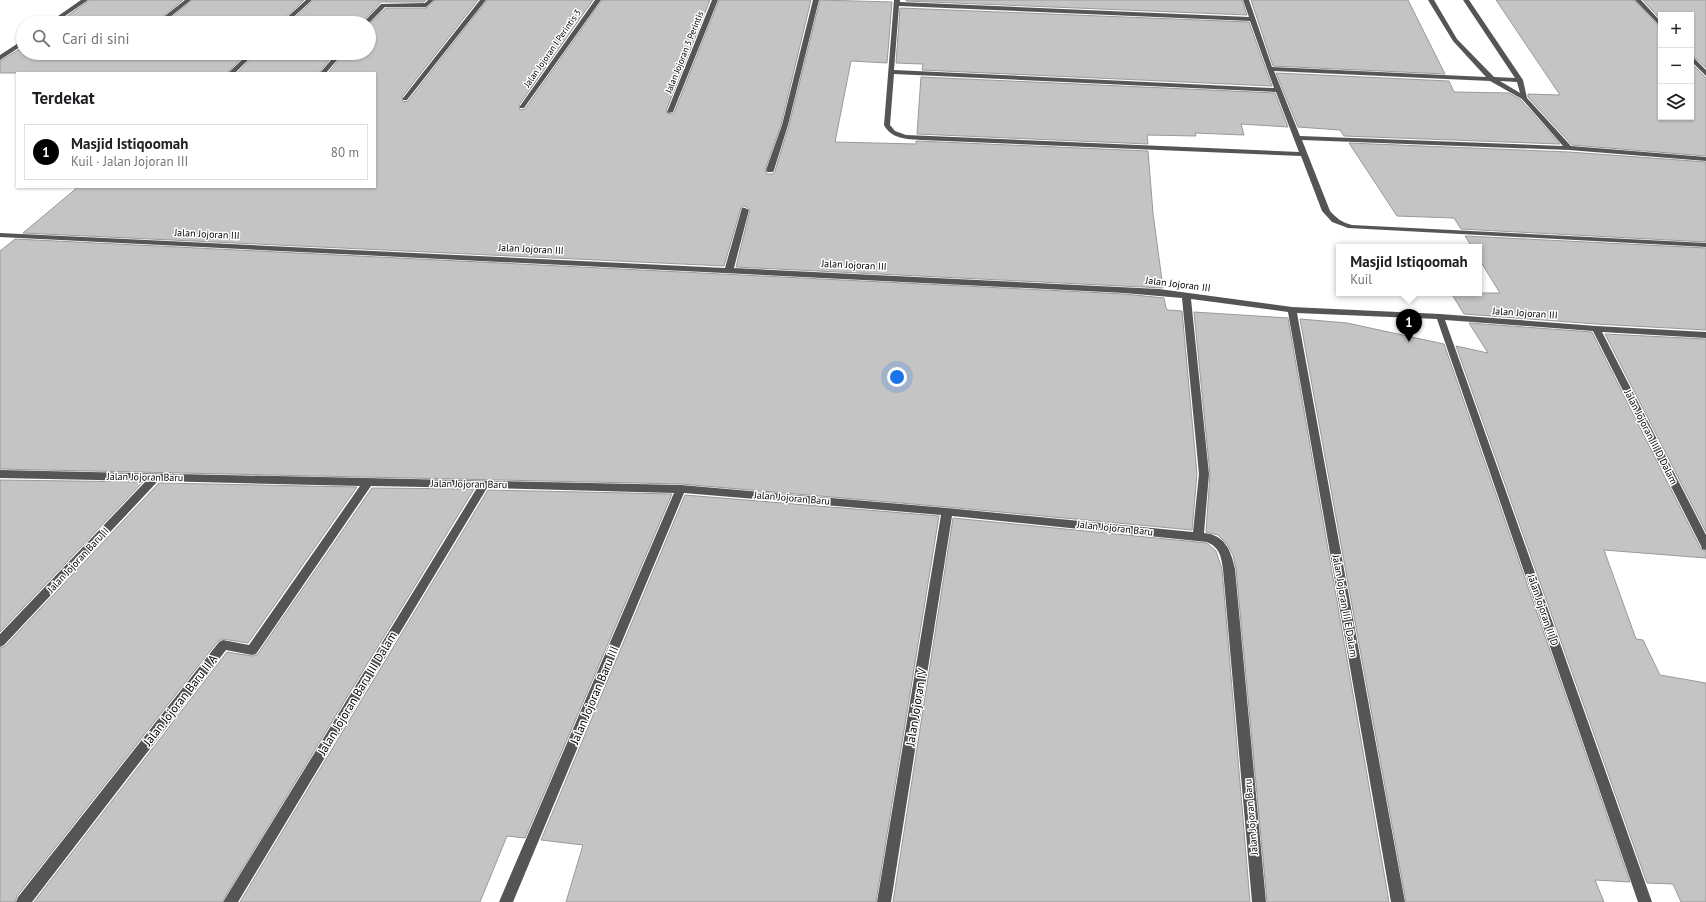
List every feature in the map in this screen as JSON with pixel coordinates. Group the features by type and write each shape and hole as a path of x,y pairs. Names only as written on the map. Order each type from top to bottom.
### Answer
{"street":[{"path":"61,16 85,0"},
{"path":"168,16 188,0"},
{"path":"292,16 309,0"},
{"path":"405,99 483,0"},
{"name":"Jalan Jojoran I Perintis 3","path":"522,107 598,0"},
{"name":"Jalan Jojoran 3 Perintis","path":"670,112 715,0"},
{"path":"770,170 785,125 816,0"},
{"path":"1246,0 1270,69 1326,211 1330,218 1344,226 1706,245"},
{"path":"1431,0 1456,40 1492,79 1524,98 1569,148"},
{"path":"1466,0 1520,80 1524,98"},
{"path":"1638,0 1658,22"},
{"path":"373,16 383,5 430,2"},
{"path":"1253,19 897,2 887,125 888,130 903,136 1304,154"},
{"path":"0,58 16,47"},
{"path":"231,72 244,60"},
{"path":"324,72 334,60"},
{"path":"1694,61 1706,74"},
{"path":"1270,69 1520,80"},
{"path":"891,72 1279,90"},
{"path":"1298,138 1569,148 1706,159"},
{"path":"729,270 745,210"},
{"name":"Jalan Jojoran III","path":"0,235 1124,290 1186,296 1292,310 1440,317 1596,329 1706,335"},
{"path":"1186,296 1204,474 1198,536"},
{"name":"Jalan Jojoran III E Dalam","path":"1292,310 1398,902"},
{"name":"Jalan Jojoran III D","path":"1440,317 1645,902"},
{"name":"Jalan Jojoran III D Dalam","path":"1596,329 1706,546"},
{"name":"Jalan Jojoran Baru","path":"0,474 681,489 947,512 1209,538 1220,543 1224,548 1229,569 1259,902"},
{"name":"Jalan Jojoran Baru II","path":"0,642 155,478"},
{"name":"Jalan Jojoran Baru II A","path":"23,902 223,645 252,650 368,482"},
{"name":"Jalan Jojoran Baru III Dalam","path":"230,902 484,485"},
{"name":"Jalan Jojoran Baru III","path":"506,902 681,489"},
{"name":"Jalan Jojoran IV","path":"884,902 947,512"}],"building":[{"path":"89,0 183,0 164,16 67,16"},
{"path":"192,0 304,0 287,16 173,16"},
{"path":"313,0 426,0 424,2 381,2 368,16 296,16"},
{"path":"435,0 478,0 402,97 403,102 408,101 487,0 593,0 519,105 520,110 525,109 602,0 710,0 666,111 668,114 674,113 719,0 811,0 781,125 765,170 767,174 773,174 789,125 820,0 892,2 887,63 851,61 835,142 916,144 916,141 1148,151 1153,213 1163,288 736,267 750,210 745,206 741,208 724,266 23,233 77,188 376,188 376,72 329,72 338,60 376,60 376,17 386,8 426,8"},
{"path":"1242,0 1247,15 906,1"},
{"path":"1251,0 1408,0 1445,74 1273,66"},
{"path":"1496,0 1634,0 1658,25 1658,120 1694,120 1694,66 1706,78 1706,156 1572,145 1528,97 1528,94 1560,95"},
{"path":"1643,0 1706,0 1706,68 1694,57 1694,12 1658,12 1658,17"},
{"path":"900,8 1249,22 1272,86 922,70 923,64 896,63"},
{"path":"16,51 16,60 240,60 228,72 16,73 0,73 0,61"},
{"path":"249,60 329,60 320,72 238,72"},
{"path":"1276,73 1449,81 1454,92 1509,93 1521,100 1560,144 1344,136 1340,130 1298,127"},
{"path":"921,77 1275,93 1288,127 1241,124 1244,135 1195,133 1196,136 1147,135 1148,144 917,134"},
{"path":"1349,143 1569,152 1706,162 1706,242 1461,229 1454,218 1397,216"},
{"path":"1465,236 1706,248 1706,330 1596,324 1464,314 1453,296 1482,296 1482,293 1500,293 1482,264 1482,244 1470,244"},
{"path":"15,239 1124,294 1164,298 1166,308 1168,310 1182,311 1197,474 1192,530 681,484 0,469 0,251"},
{"path":"1194,312 1288,318 1389,902 1267,902 1236,569 1233,555 1227,544 1218,535 1206,532 1210,474"},
{"path":"1300,319 1347,323 1444,344 1630,882 1595,880 1604,902 1406,902"},
{"path":"1469,323 1592,332 1701,549 1706,551 1706,558 1604,550 1636,639 1643,640 1660,675 1706,683 1706,902 1681,902 1673,884 1647,883 1456,346 1488,353"},
{"path":"1605,334 1706,339 1706,532"},
{"path":"0,480 143,482 0,632"},
{"path":"159,483 357,487 248,643 223,639 218,641 17,896 15,902 0,902 0,648 5,646"},
{"path":"372,488 474,489 222,902 34,902 227,652 252,656 257,655"},
{"path":"488,490 672,494 525,838 507,836 480,902 240,902"},
{"path":"685,495 939,516 876,902 566,902 583,845 541,840"},
{"path":"953,518 1207,543 1216,551 1222,569 1250,902 893,902"}],"place":[{"name":"Masjid Istiqoomah","path":"1409,342"}]}
